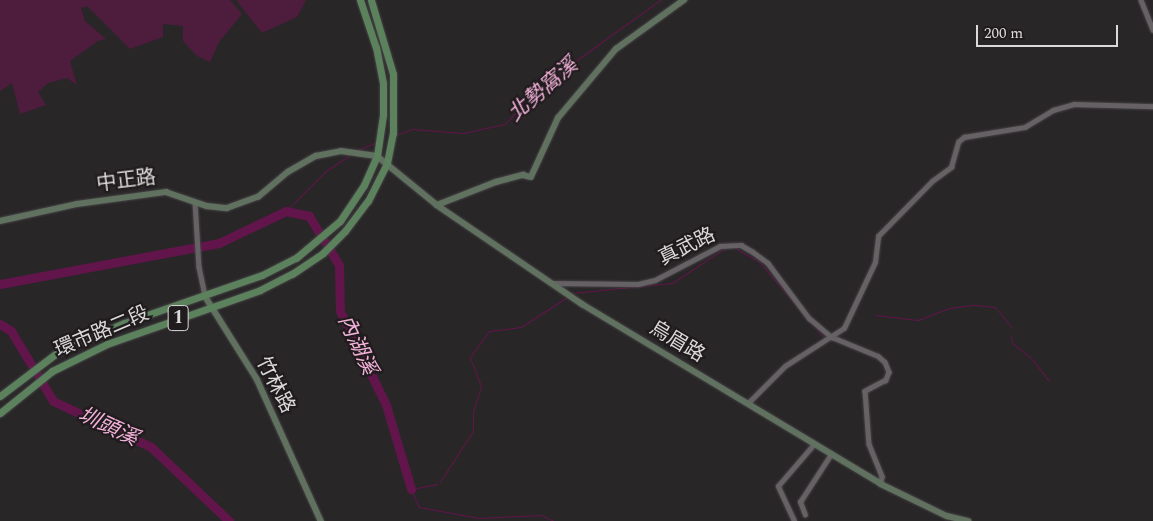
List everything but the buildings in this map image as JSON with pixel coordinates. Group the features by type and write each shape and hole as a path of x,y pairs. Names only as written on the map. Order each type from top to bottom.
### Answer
{"main road":[{"name":"1","path":"360,0 376,48 383,83 383,115 377,156"},
{"name":"1","path":"371,0 393,74 395,115 387,162"},
{"path":"436,204 496,182 522,175 531,177 558,118 616,49 684,0"},
{"name":"中正路","path":"0,220 77,204 166,192 218,208 238,206 258,197 298,166 316,156 341,151 377,156 387,162"},
{"name":"環市路二段","path":"0,396 46,360 124,322 262,276 296,258 340,221 364,185 377,156"},
{"name":"烏眉路","path":"387,162 436,204 547,282 582,304 881,484 947,516 968,521"},
{"name":"環市路二段","path":"0,414 52,371 107,344 260,290 304,267 345,231 368,201 387,162"},
{"name":"竹林路","path":"205,296 257,379 321,521"}],"street":[{"path":"1141,0 1153,30"},
{"path":"748,403 785,366 844,328 875,262 878,236 932,181 951,167 958,142 964,137 1025,127 1052,110 1074,104 1153,106"},
{"name":"竹林路","path":"195,202 198,225 199,267 205,296"},
{"name":"真武路","path":"547,282 638,284 655,280 720,246 741,245 768,263 809,318 832,337 878,356 888,372 879,386 865,391 869,444 882,476 881,484"},
{"path":"794,521 778,486 814,444"},
{"path":"805,515 800,502 831,454"}],"shaded area":[{"path":"0,0 230,0 242,14 219,42 210,62 197,56 183,41 183,26 163,24 163,37 130,49 87,6 81,8 85,21 106,39 98,41 70,61 77,85 67,78 48,83 38,92 46,105 20,114 12,83 0,91"},
{"path":"236,0 306,0 297,17 262,33"}],"waterway":[{"name":"北勢窩溪","path":"395,135 412,129 463,133 505,124 530,97 563,70 660,0"},
{"name":"北勢窩溪","path":"355,151 377,142"},
{"name":"北勢窩溪","path":"286,211 326,171 350,155"},
{"name":"內湖溪","path":"0,284 219,243 286,211 309,216 339,265 340,311 386,405 411,489"},
{"path":"572,293 672,283 725,248"},
{"path":"735,248 759,262 798,307"},
{"path":"440,482 473,431 473,412 481,386 470,357 489,331 521,327 567,297"},
{"path":"876,315 918,320 949,308 975,305 995,307 1011,327"},
{"path":"811,322 823,337"},
{"name":"圳頭溪","path":"0,324 11,331 53,401 151,447 229,521"},
{"path":"1011,335 1012,343 1031,358 1049,381"},
{"name":"內湖溪","path":"437,484 411,489 419,507 479,518 541,515 554,521"}]}
